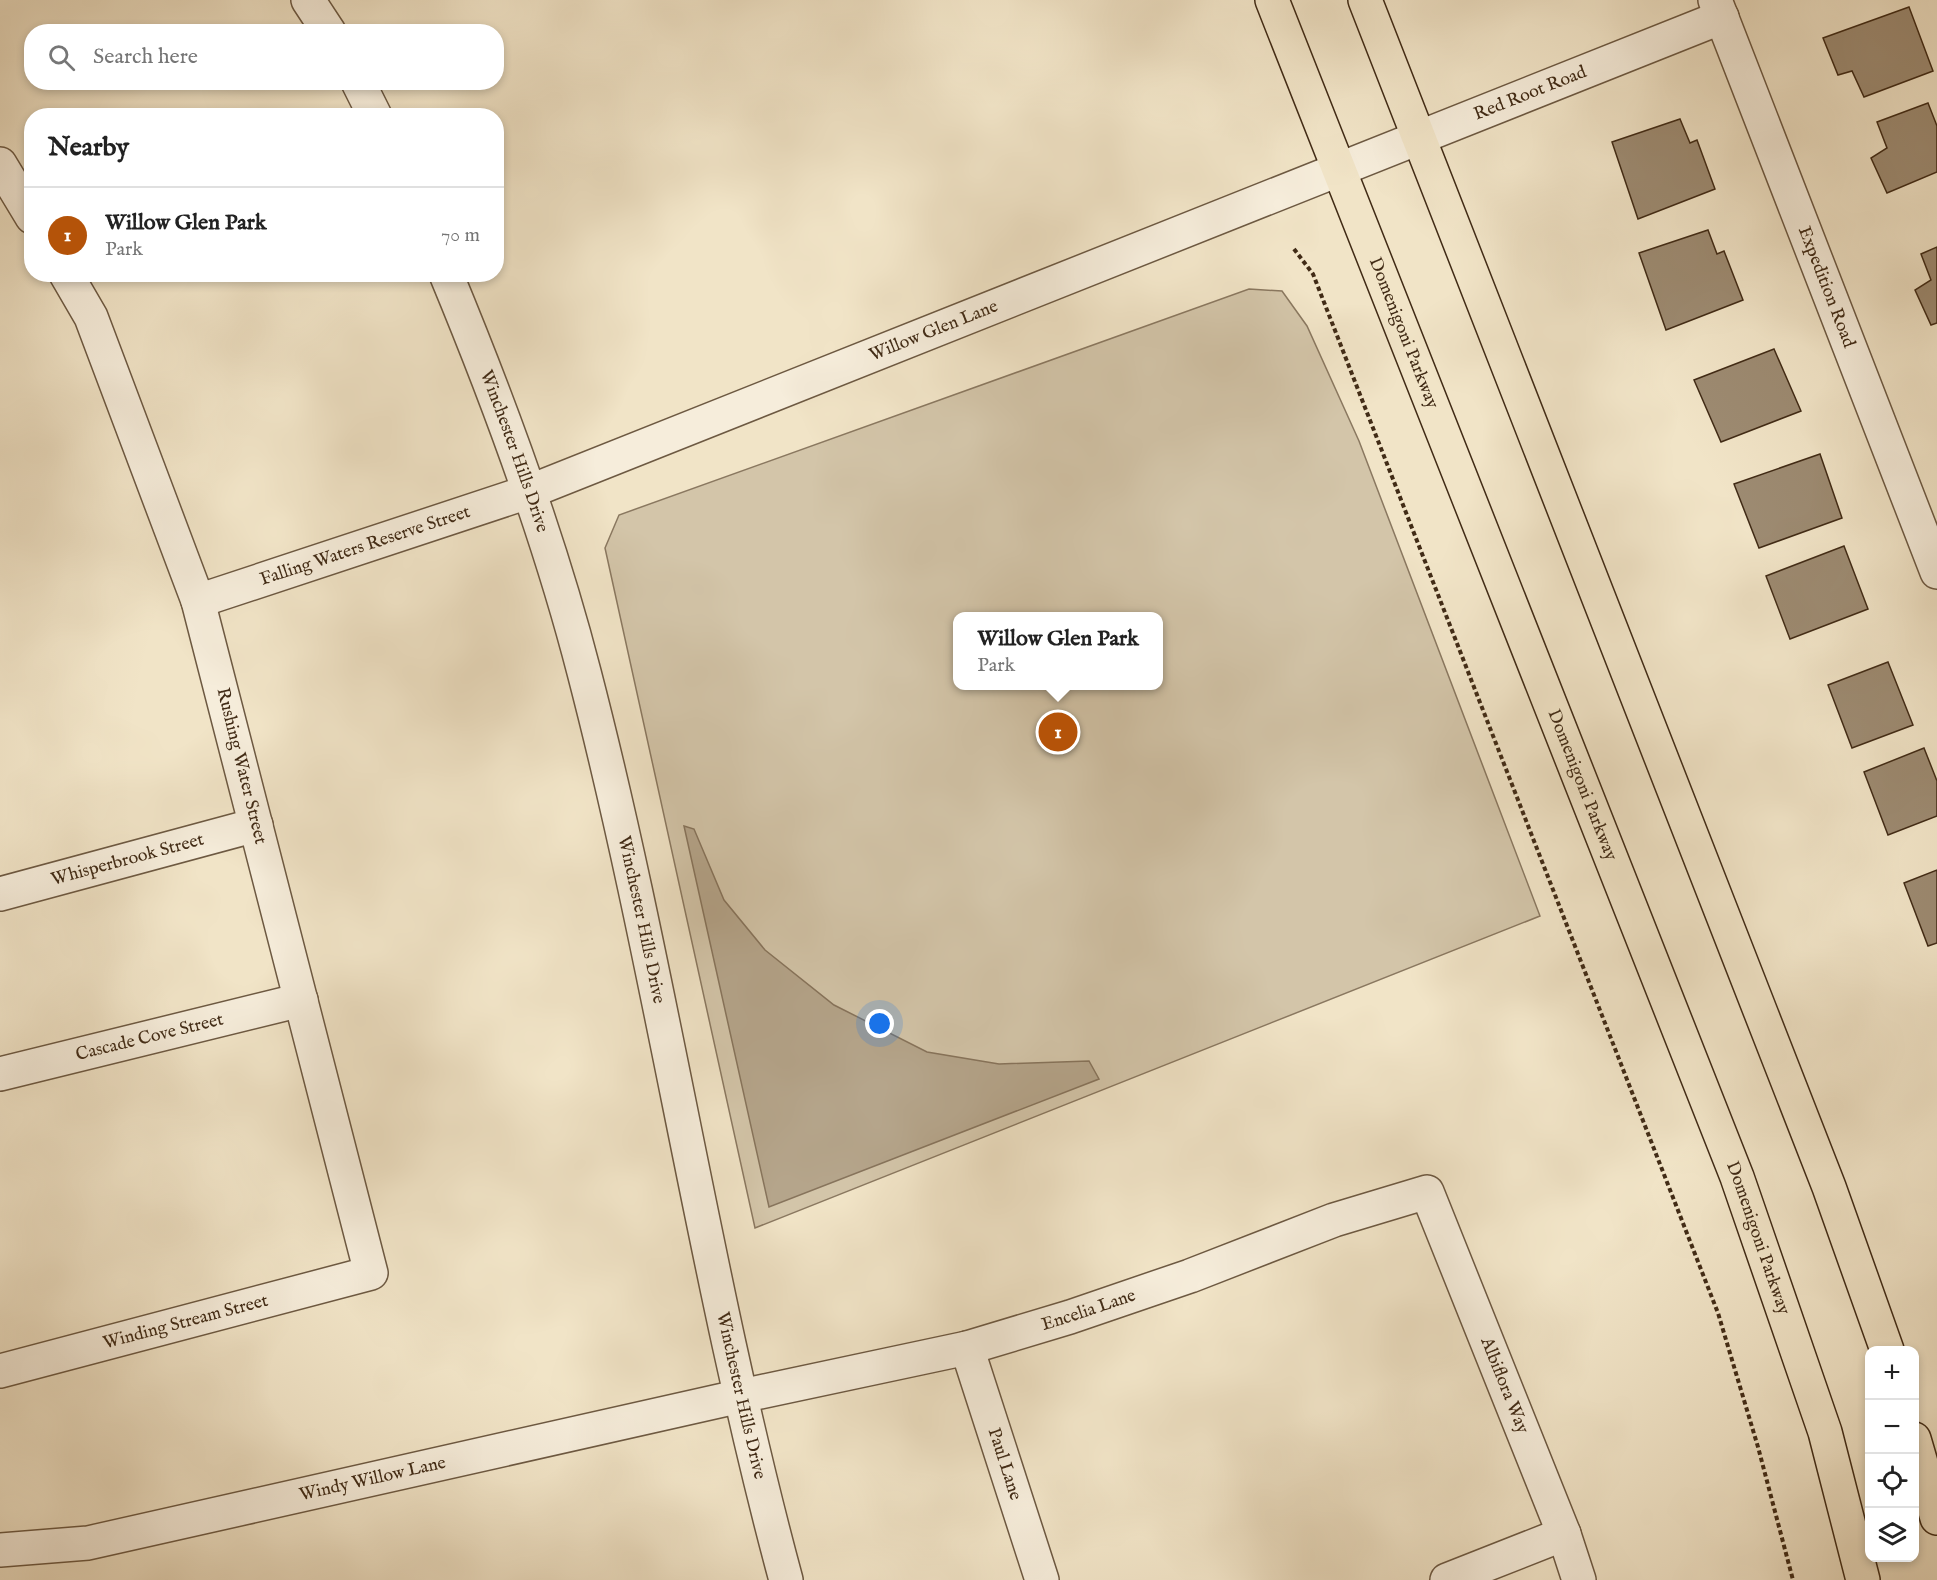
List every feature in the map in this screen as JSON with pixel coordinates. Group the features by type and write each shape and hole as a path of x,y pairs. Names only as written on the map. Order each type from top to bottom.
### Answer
{"main road":[{"name":"Domenigoni Parkway","path":"1272,0 1737,1177 1825,1432 1863,1580"},
{"path":"1365,0 1829,1187 1886,1346"},
{"path":"1918,1454 1937,1518"}],"street":[{"path":"308,0 324,24"},
{"name":"Red Root Road","path":"1338,168 1718,8"},
{"name":"Expedition Road","path":"1718,8 1937,572"},
{"path":"362,90 371,108"},
{"path":"0,164 24,204"},
{"name":"Willow Glen Lane","path":"531,491 1338,168"},
{"name":"Rushing Water Street","path":"71,282 91,317 198,601 370,1273"},
{"name":"Winchester Hills Drive","path":"449,282 531,491 598,728 741,1396 786,1580"},
{"name":"Falling Waters Reserve Street","path":"198,601 531,491"},
{"name":"Whisperbrook Street","path":"0,894 256,825"},
{"name":"Cascade Cove Street","path":"0,1074 301,1000"},
{"name":"Encelia Lane","path":"741,1396 967,1348 1070,1317 1190,1276 1334,1221 1427,1192"},
{"name":"Albiflora Way","path":"1427,1192 1564,1534 1579,1580"},
{"name":"Winding Stream Street","path":"0,1371 370,1273"},
{"name":"Paul Lane","path":"967,1348 1041,1580"},
{"name":"Windy Willow Lane","path":"0,1550 88,1543 741,1396"},
{"path":"1447,1580 1564,1534"}],"path":[{"path":"1294,249 1313,274 1718,1313 1758,1447 1793,1580"}],"shaded area":[{"path":"1249,289 1282,291 1307,326 1359,441 1540,916 755,1228 605,548 619,515"},
{"path":"684,826 694,829 724,900 765,950 834,1005 927,1052 999,1064 1089,1061 1099,1079 769,1207"}],"building":[{"path":"1909,7 1933,71 1864,97 1852,71 1838,75 1823,38"},
{"path":"1928,103 1937,126 1937,172 1887,193 1871,158 1887,148 1877,122"},
{"path":"1680,119 1690,143 1697,140 1715,189 1638,219 1612,142"},
{"path":"1708,230 1717,254 1724,251 1743,300 1666,330 1639,253"},
{"path":"1937,247 1937,323 1931,325 1915,290 1931,280 1921,254"},
{"path":"1774,349 1801,411 1721,442 1694,380"},
{"path":"1820,454 1842,518 1759,548 1734,484"},
{"path":"1844,546 1868,609 1790,639 1766,576"},
{"path":"1888,662 1913,725 1852,748 1828,685"},
{"path":"1924,748 1937,781 1937,816 1888,835 1864,772"},
{"path":"1937,870 1937,943 1928,946 1904,883"}],"place":[{"name":"Willow Glen Park","path":"1058,732"}]}
